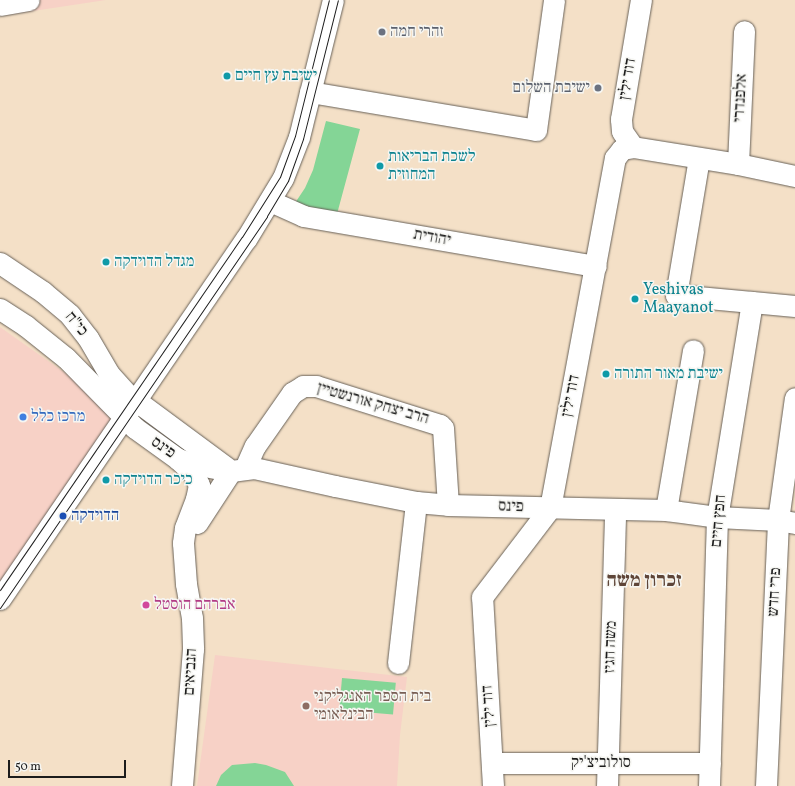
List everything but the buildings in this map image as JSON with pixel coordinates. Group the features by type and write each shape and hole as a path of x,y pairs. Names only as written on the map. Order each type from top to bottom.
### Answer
{"street":[{"path":"0,1 0,5 29,0"},
{"path":"0,599 136,401 270,201 283,178 294,153 333,0"},
{"path":"310,92 536,130 554,0"},
{"name":"דוד ילין","path":"493,786 482,597 550,508 614,163 618,153 622,149 633,147 622,131 621,118 641,0"},
{"name":"אלפנדרי","path":"738,164 744,31"},
{"path":"633,147 738,164 795,176"},
{"path":"699,158 676,295 795,306"},
{"name":"יהודית","path":"270,201 304,216 596,266"},
{"name":"כי\"ח","path":"0,263 49,296 70,315 88,338 112,378 136,401"},
{"name":"חפץ חיים","path":"709,786 717,517 752,302"},
{"name":"כי\"ח","path":"0,309 26,326 66,358 124,418"},
{"path":"666,510 693,350"},
{"name":"הרב יצחק אורנשטיין","path":"238,469 292,393 303,386 316,386 440,425 443,428 448,505"},
{"name":"פרי חדש","path":"766,786 787,522 795,398"},
{"name":"פינס","path":"136,401 238,469"},
{"name":"פינס","path":"124,418 178,459 206,467 238,469 254,468 342,488 416,502 448,505 666,510 717,517 787,522"},
{"name":"הנביאים","path":"178,459 193,472 199,485 196,499 185,528 183,559 192,618 193,649 189,715 182,786"},
{"path":"183,559 198,522 238,469"},
{"path":"398,663 416,502"},
{"name":"משה חגיז","path":"607,786 615,509"},
{"name":"סולוביצ'יק","path":"492,763 710,763"}],"shaded area":[{"path":"0,0 106,0 0,16"},
{"path":"0,327 75,380 120,415 0,591"},
{"name":"בית הספר האנגליקני הבינלאומי","path":"215,655 407,677 400,735 397,786 197,786"}],"green space":[{"path":"326,121 360,129 337,214 295,203 305,188 313,170"},
{"path":"342,678 396,683 393,715 339,710"},
{"path":"255,763 266,765 285,772 294,786 216,786 221,775 232,765"}],"tram line":[{"path":"0,590 242,237 280,177 295,136 329,0"},
{"path":"0,608 267,216 288,181 303,139 338,0"}],"place":[{"name":"זהרי חמה","path":"382,32"},
{"name":"ישיבת עץ חיים","path":"227,76"},
{"name":"ישיבת השלום","path":"598,88"},
{"name":"לשכת הבריאות המחוזית","path":"380,166"},
{"name":"מגדל הדוידקה","path":"106,262"},
{"name":"Yeshivas Maayanot","path":"635,299"},
{"name":"ישיבת מאור התורה","path":"606,374"},
{"name":"מרכז כלל","path":"23,417"},
{"name":"כיכר הדוידקה","path":"106,480"},
{"name":"הדוידקה","path":"63,516"},
{"name":"אברהם הוסטל","path":"146,605"},
{"name":"בית הספר האנגליקני הבינלאומי","path":"306,706"}],"district":[{"name":"זכרון משה","path":"644,581"}]}
